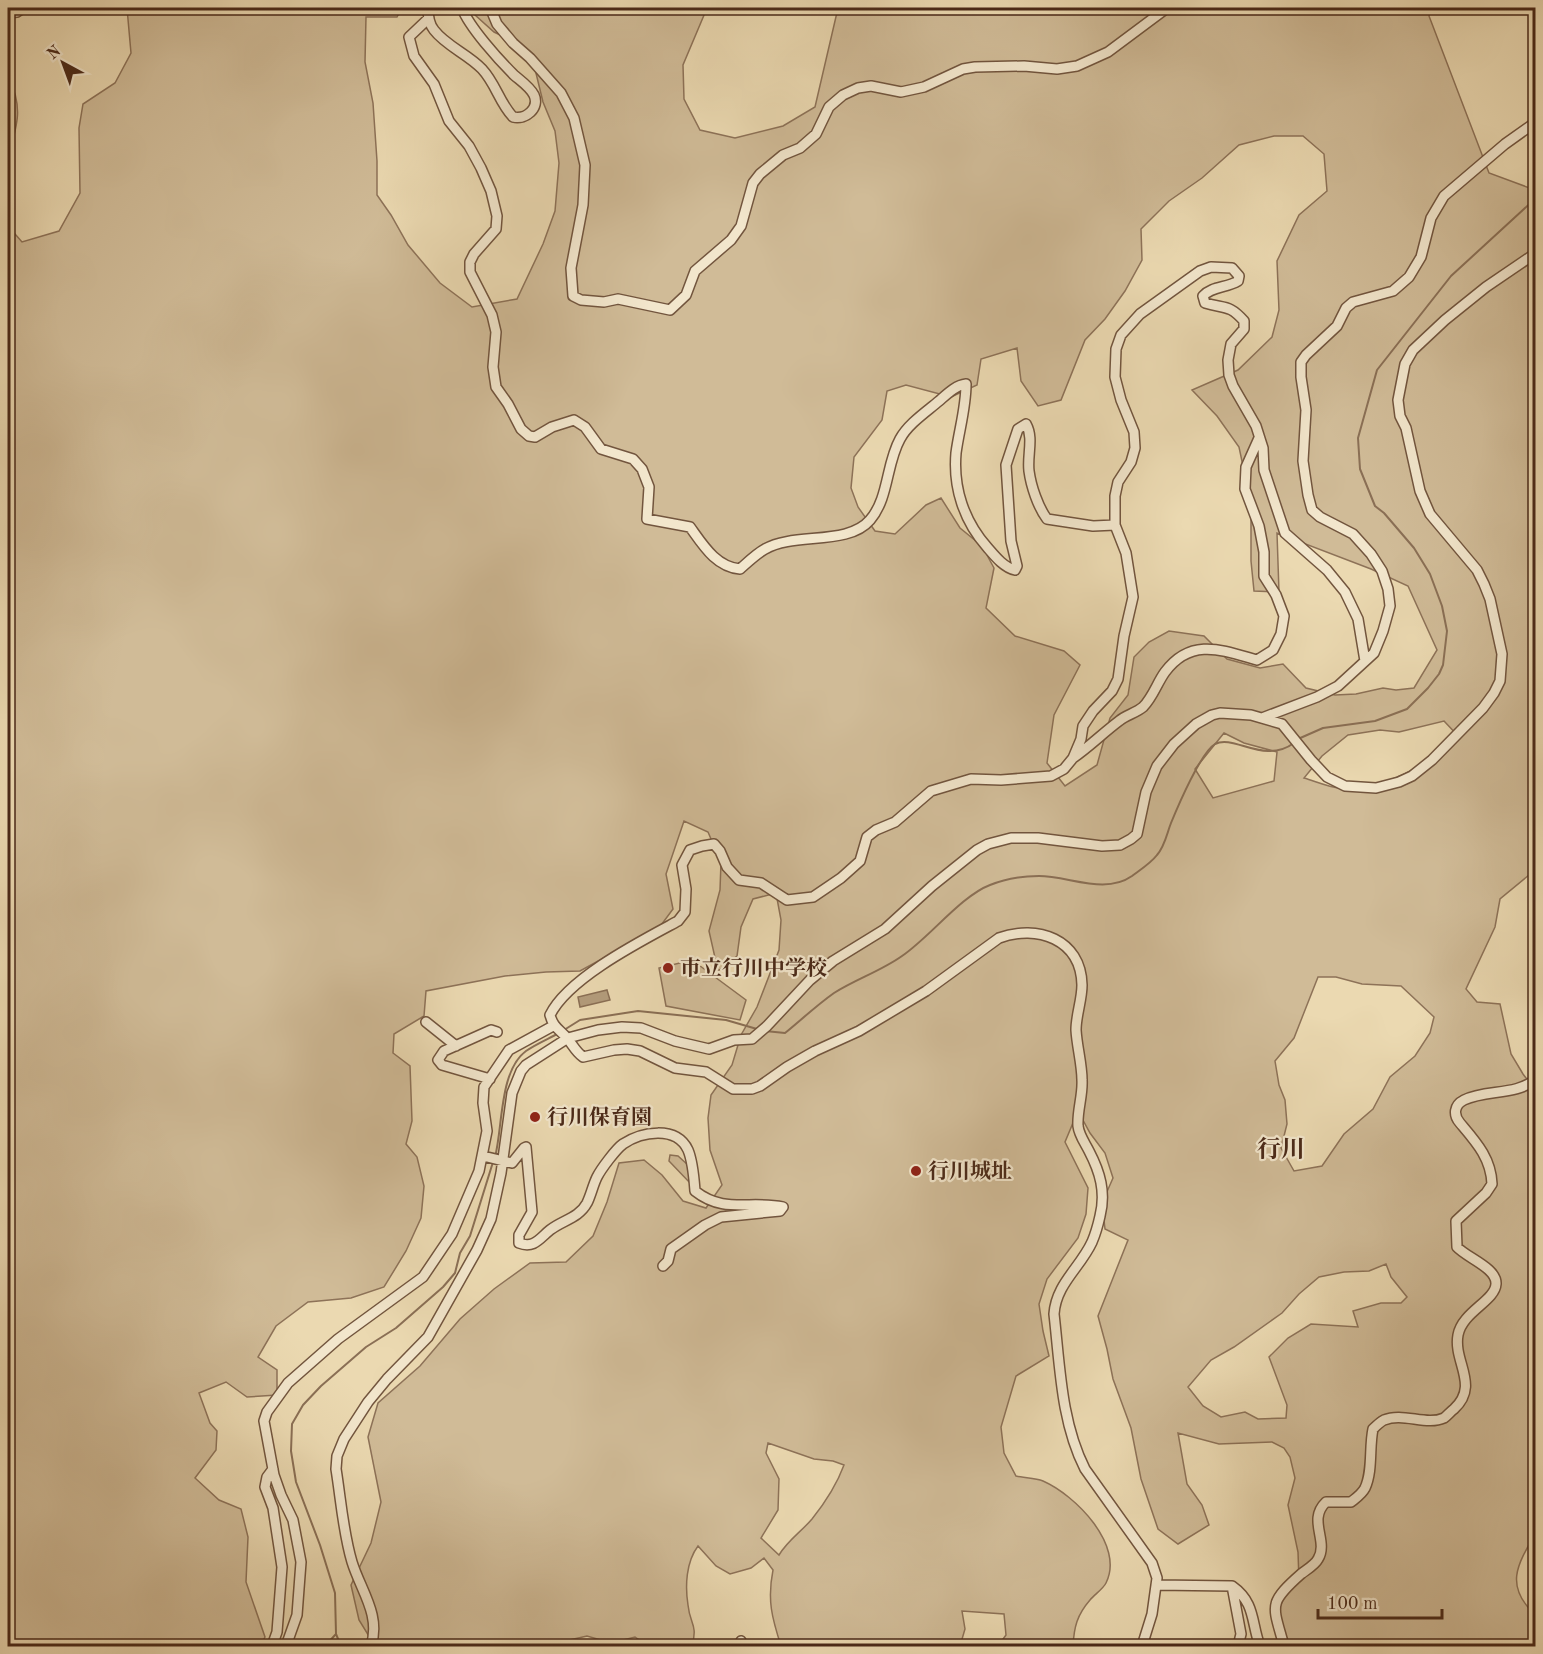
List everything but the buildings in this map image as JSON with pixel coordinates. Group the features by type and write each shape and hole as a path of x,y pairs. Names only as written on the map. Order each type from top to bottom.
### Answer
{"street":[{"path":"8,13 17,12 23,8"},
{"path":"428,13 431,27 438,35 484,71 496,88 503,105 513,117 522,117 532,112 536,103 534,94 470,23 462,8"},
{"path":"492,8 497,24 561,93 574,118 585,165 583,205 571,268 573,296 581,300 604,302 618,299 670,310 686,295 695,271 731,240 741,226 753,183 760,174 783,155 800,148 816,134 829,107 843,94 871,86 901,92 924,87 963,69 975,67 1024,66 1057,69 1077,66 1108,52 1167,8"},
{"path":"428,13 409,37 414,56 434,84 449,121 469,146 491,191 497,216 496,229 474,254 470,262 470,272 492,315 496,332 493,367 496,387 521,429 529,436 535,437 552,427 574,420 585,427 601,449 633,459 642,469 649,487 647,519 690,527 716,559 730,568 740,569 766,548 803,538 818,538 859,530 870,520 879,506 900,439 908,428 960,384 966,384 966,400 956,455 959,498 977,535 996,557 1010,569 1015,570 1017,566 1011,541 1006,465 1018,429 1026,424 1030,432 1029,471 1041,510 1047,519 1093,526 1114,525"},
{"path":"1262,718 1317,697 1338,686 1374,653 1383,631 1389,606 1388,590 1382,571 1371,554 1353,534 1320,517 1312,510 1303,461 1306,410 1301,362 1337,326 1346,308 1353,302 1393,291 1409,277 1421,257 1431,218 1444,196 1505,144 1536,122"},
{"path":"371,1647 374,1616 352,1562 336,1469 337,1456 344,1439 368,1402 428,1337 491,1219 512,1093 526,1065 568,1038 598,1030 622,1027 641,1028 675,1041 709,1049 734,1040 752,1039 833,960 885,929 976,850 1011,838 1038,838 1101,846 1120,844 1131,839 1137,834 1146,792 1157,766 1174,744 1196,724 1212,715 1220,713 1262,718 1282,724 1327,777 1345,786 1376,788 1399,782 1412,776 1432,760 1483,708 1494,693 1500,681 1502,669 1501,644 1487,592 1478,570 1430,514 1420,491 1406,428 1400,416 1398,400 1405,364 1413,350 1462,306 1536,253"},
{"path":"1073,758 1081,739 1083,726 1093,711 1112,691 1118,679 1132,597 1128,561 1114,525 1118,482 1131,462 1135,448 1134,432 1121,400 1115,377 1116,349 1121,335 1140,314 1200,270 1211,267 1232,268 1239,276 1238,281 1232,285 1208,290 1203,296 1205,303 1226,306 1244,321 1244,329 1231,344 1228,360 1229,375 1256,426 1263,448 1264,470 1285,533 1327,570 1345,592 1358,619 1365,661"},
{"path":"1142,1647 1152,1614 1157,1578 1152,1563 1091,1478 1078,1455 1063,1394 1054,1314 1054,1303 1061,1287 1092,1243 1101,1216 1104,1190 1098,1168 1081,1137 1078,1126 1082,1081 1076,1029 1082,986 1077,959 1063,944 1031,932 999,938 926,991 859,1031 806,1056 752,1089 733,1089 706,1072 675,1068 640,1051 614,1050 583,1057 574,1050 568,1038 553,1026 550,1015 556,1003 589,974 678,921 685,912 686,889 682,865 690,850 714,844 727,867 739,880 760,883 787,900 813,897 860,861 867,837 876,830 895,822 931,791 971,779 1001,780 1051,776 1064,769 1073,758 1121,719 1142,708 1150,700 1165,672 1183,655 1208,648 1257,660 1273,650 1281,634 1284,616 1276,595 1264,576 1264,552 1259,526 1245,489 1244,478 1246,467 1259,438"},
{"path":"426,1022 456,1046"},
{"path":"286,1647 297,1615 301,1562 293,1520 280,1495 273,1469 264,1422 267,1412 288,1383 330,1346 423,1277 452,1234 475,1185 487,1131 483,1094 490,1079 509,1050 553,1026"},
{"path":"490,1079 442,1065 438,1060 444,1051 491,1030 498,1032"},
{"path":"1284,1647 1275,1613 1275,1602 1282,1591 1318,1559 1321,1549 1317,1516 1319,1508 1326,1502 1351,1502 1364,1491 1368,1477 1373,1429 1384,1420 1444,1418 1461,1402 1466,1393 1458,1334 1463,1321 1493,1293 1496,1285 1494,1277 1486,1268 1457,1247 1456,1221 1486,1193 1491,1184 1488,1161 1481,1148 1456,1119 1455,1112 1457,1106 1464,1100 1509,1091 1530,1084 1536,1079"},
{"path":"483,1156 512,1163 526,1148 532,1212 519,1235 519,1243 525,1245 536,1243 552,1229 573,1219 587,1203 598,1174 622,1144 647,1134 669,1133 684,1144 689,1152 695,1191 705,1199 722,1205 783,1207 780,1211 720,1217 671,1249 668,1261 663,1266"},
{"path":"272,1647 277,1632 282,1568 273,1508 265,1487 267,1477 273,1469"},
{"path":"1156,1585 1232,1586 1250,1604 1260,1647"},
{"path":"1232,1586 1241,1634 1238,1647"}],"shaded area":[{"path":"127,8 402,8 397,17 366,17 365,62 373,103 377,195 408,245 440,283 472,307 517,299 543,244 555,211 559,163 555,131 543,102 535,69 519,44 494,32 475,15 482,8 707,8 683,65 684,99 700,130 735,138 783,126 815,107 838,8 1431,8 1429,16 1489,173 1535,190 1535,870 1500,899 1495,927 1466,989 1477,1002 1500,1004 1511,1054 1535,1090 1536,1533 1519,1566 1517,1585 1526,1605 1535,1615 1535,1646 1288,1646 1289,1642 1272,1617 1272,1600 1299,1581 1298,1552 1288,1505 1295,1478 1290,1457 1284,1448 1272,1442 1219,1444 1178,1433 1187,1484 1202,1505 1209,1525 1178,1544 1158,1529 1141,1479 1131,1428 1113,1379 1098,1316 1128,1240 1105,1229 1102,1203 1113,1178 1105,1153 1090,1133 1078,1111 1065,1142 1088,1188 1086,1214 1078,1238 1047,1279 1039,1304 1049,1356 1016,1376 1001,1427 1004,1453 1016,1476 1043,1481 1069,1498 1094,1523 1109,1553 1110,1568 1106,1583 1079,1616 1073,1646 998,1646 1006,1635 1004,1614 962,1611 965,1629 960,1646 902,1646 897,1641 889,1646 781,1646 771,1609 770,1591 773,1570 764,1558 751,1568 730,1574 716,1566 698,1546 691,1559 687,1582 689,1612 694,1629 692,1646 648,1646 635,1637 611,1643 587,1636 561,1642 560,1646 375,1646 359,1620 351,1585 371,1543 381,1502 368,1437 378,1403 420,1366 460,1319 494,1289 530,1263 566,1262 593,1236 619,1163 644,1160 662,1175 683,1201 706,1208 722,1185 710,1150 708,1118 711,1095 732,1065 741,1035 757,1007 779,950 781,920 776,893 753,899 741,927 737,956 718,971 709,931 720,890 721,862 708,832 684,821 666,874 673,909 653,936 622,948 580,971 505,976 426,991 424,1016 394,1034 393,1053 410,1066 412,1121 406,1144 417,1157 424,1186 421,1218 406,1251 384,1287 351,1298 308,1302 276,1326 258,1357 277,1370 277,1395 247,1397 226,1382 199,1393 210,1423 217,1431 216,1450 195,1478 219,1500 241,1509 248,1537 246,1582 265,1637 260,1646 8,1646 8,226 22,242 59,231 80,193 79,128 83,104 115,83 131,53","holes":["1274,136 1303,136 1324,154 1327,191 1299,215 1277,261 1279,310 1272,337 1238,370 1192,390 1217,416 1239,447 1251,504 1251,561 1254,591 1279,592 1277,533 1371,569 1408,586 1437,650 1414,688 1396,690 1383,688 1356,694 1335,695 1306,688 1283,664 1260,668 1227,659 1204,636 1169,631 1149,642 1134,657 1128,695 1110,718 1097,765 1065,786 1047,763 1054,715 1080,665 1064,651 1015,636 986,608 994,568 982,546 960,528 941,498 926,505 895,534 875,531 858,507 851,488 854,457 882,420 887,391 906,385 951,397 977,385 981,359 1017,348 1021,381 1038,406 1061,400 1085,340 1105,319 1125,291 1142,260 1141,229 1169,201 1202,178 1239,145","1444,721 1460,738 1419,766 1373,785 1340,788 1304,778 1322,756 1348,735 1380,730 1399,732","1224,733 1244,743 1277,752 1274,781 1213,798 1195,769","1318,977 1336,977 1362,984 1401,986 1434,1017 1430,1033 1415,1056 1390,1077 1373,1109 1344,1134 1322,1166 1294,1171 1281,1148 1287,1124 1285,1100 1279,1085 1275,1061 1294,1038","1386,1264 1391,1277 1407,1297 1401,1303 1381,1303 1353,1311 1358,1327 1311,1324 1288,1338 1269,1357 1287,1405 1286,1418 1258,1419 1245,1412 1221,1417 1203,1406 1188,1387 1211,1360 1234,1347 1282,1313 1319,1277 1344,1272 1369,1271","768,1443 814,1459 844,1465 821,1507 779,1555 761,1538 778,1510 779,1479 766,1453"]},
{"path":"8,76 16,98 17,117 8,157"},
{"path":"692,960 746,1000 740,1020 666,1006 659,968"},
{"path":"607,990 610,1000 580,1007 578,997"},
{"path":"670,1155 678,1156 688,1165 690,1183 669,1161"}],"waterway":[{"path":"1298,739 1323,728 1375,721 1407,709 1428,688 1443,665 1447,631 1442,606 1430,574 1414,548 1384,513 1375,506 1360,469 1358,438 1377,370 1451,276 1536,198"},
{"path":"765,1031 785,1033 834,993 902,956 968,898 990,885 1014,878 1039,876 1110,884 1132,876 1152,861 1160,851 1190,780 1203,757 1215,744 1223,742 1272,751 1283,749 1294,743"},
{"path":"564,1030 580,1020 638,1011 726,1020 757,1029"},
{"path":"495,1157 506,1085 517,1060 526,1051 559,1033"},
{"path":"341,1646 336,1634 335,1593 296,1482 291,1451 292,1424 303,1405 321,1386 366,1347 396,1328 443,1287 455,1273 460,1253 470,1236 493,1162"},
{"path":"325,1646 336,1634"}],"place":[{"name":"市立行川中学校","path":"668,968"},
{"name":"行川保育園","path":"535,1117"},
{"name":"行川城址","path":"916,1171"}],"district":[{"name":"行川","path":"1281,1149"}]}
